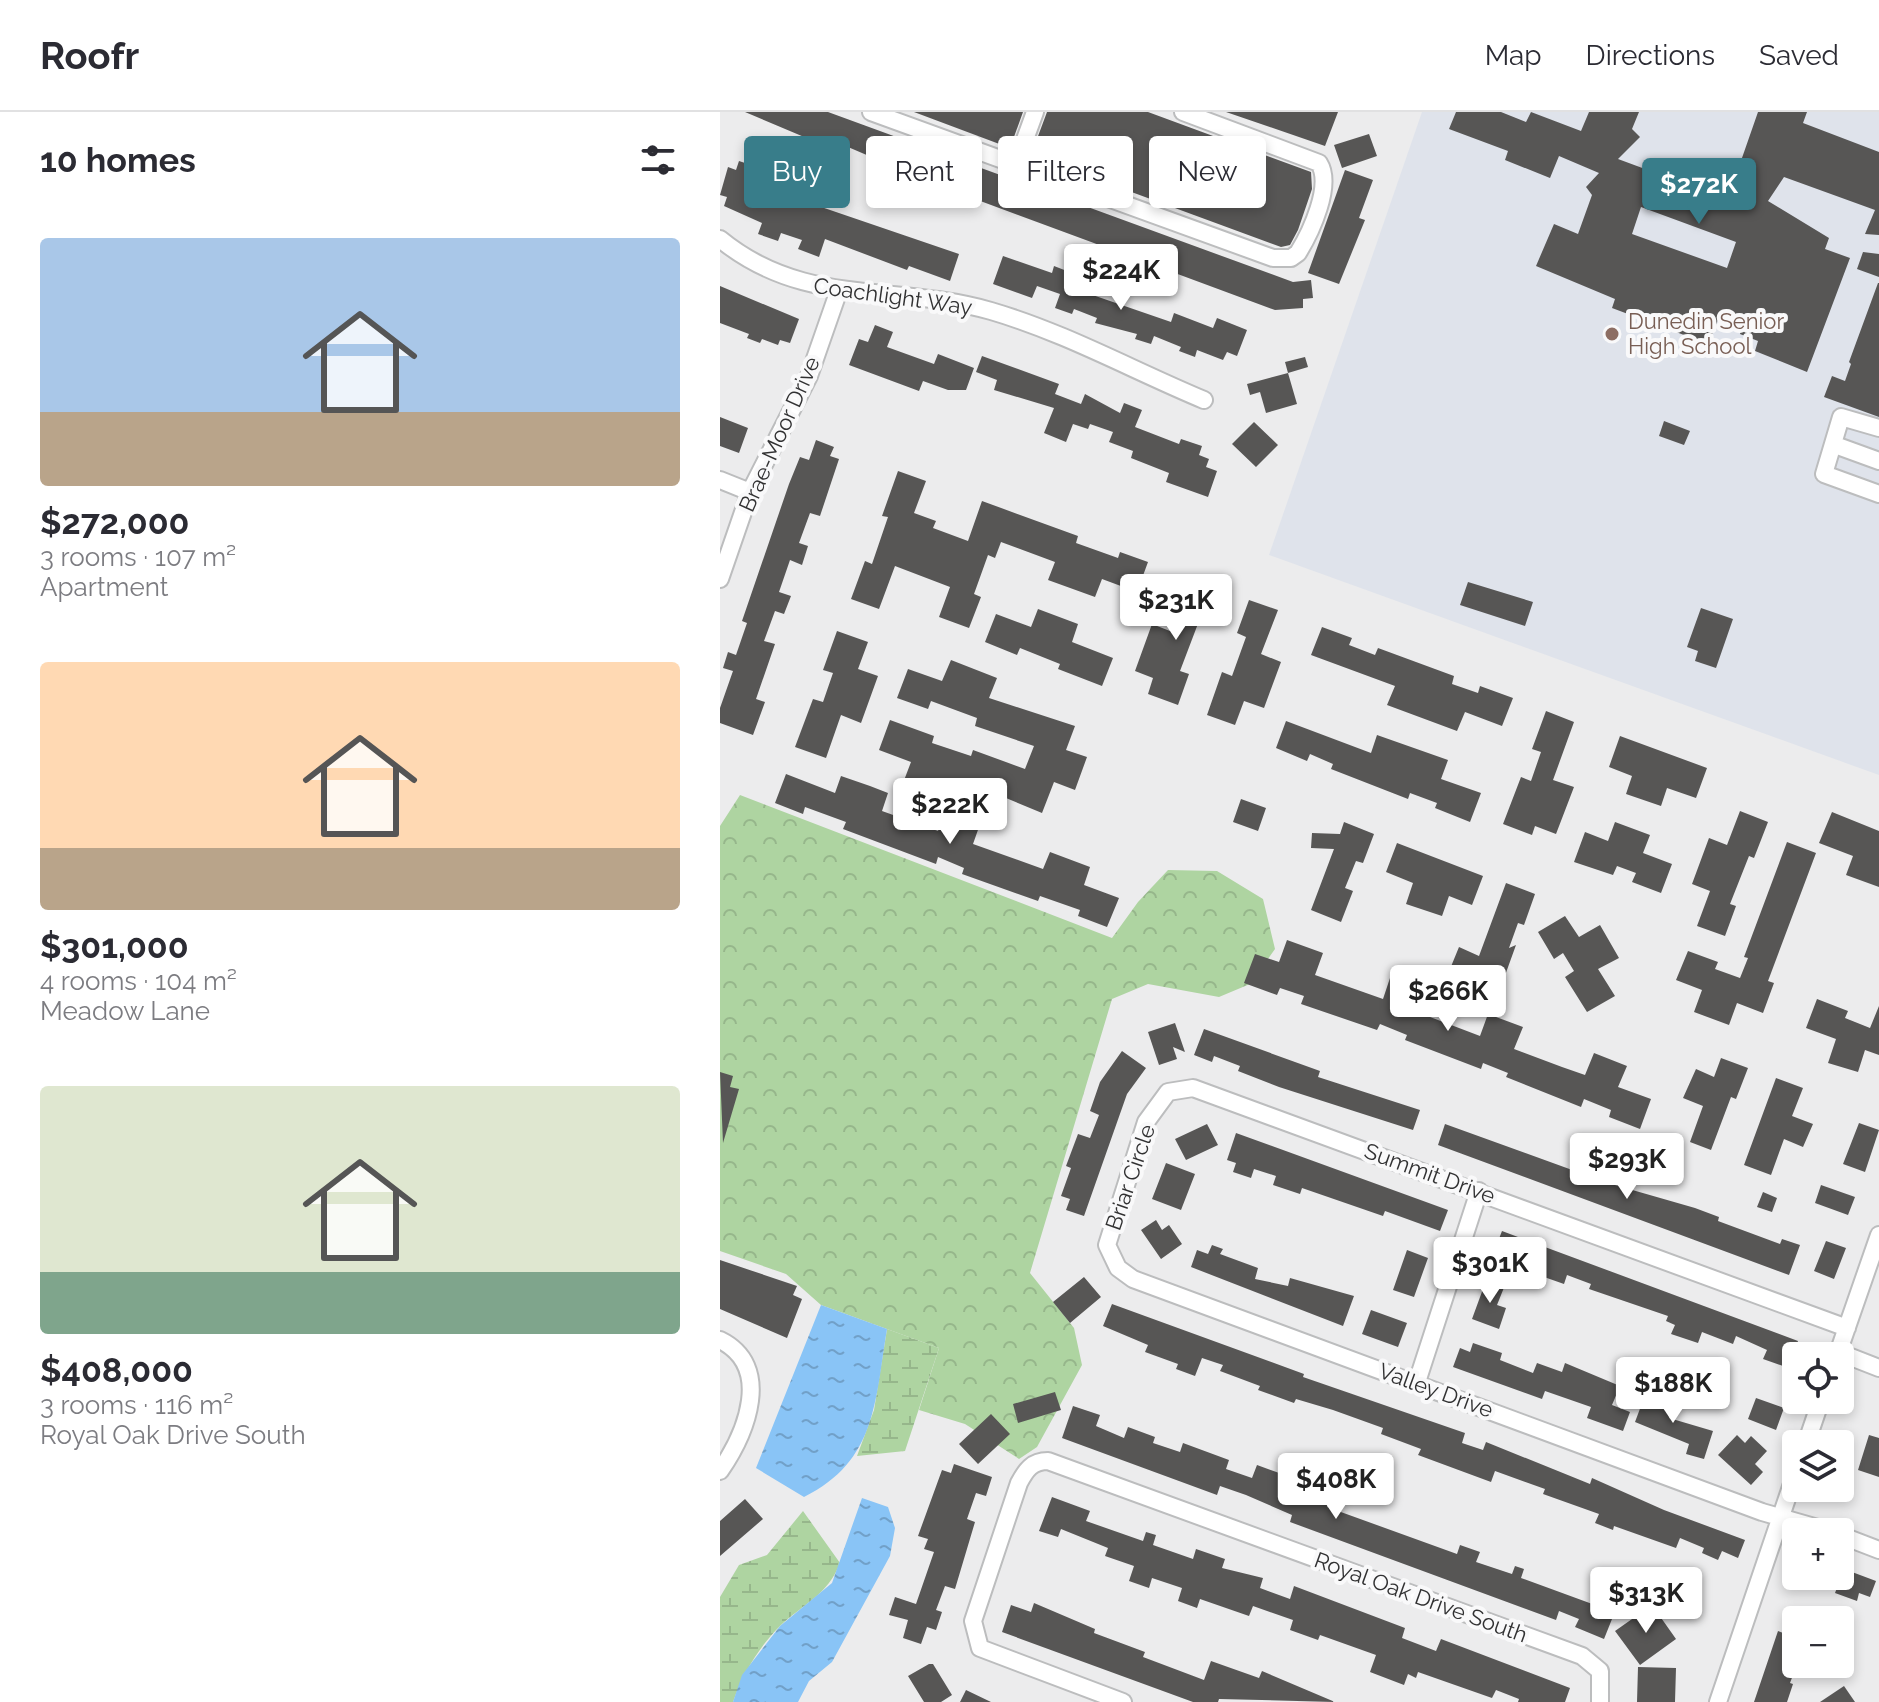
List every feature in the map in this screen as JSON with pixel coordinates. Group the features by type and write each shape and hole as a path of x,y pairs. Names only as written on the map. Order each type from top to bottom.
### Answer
{"street":[{"path":"871,112 998,158"},
{"path":"1026,136 1035,112"},
{"path":"1133,207 1273,258 1291,258 1298,253 1324,187 1324,171 1319,163 1183,112"},
{"name":"Coachlight Way","path":"720,239 743,258 774,274 839,290 894,294 990,310 1087,345 1204,400"},
{"name":"Brae-Moor Drive","path":"720,579 750,492 809,376 839,290"},
{"path":"1879,428 1841,417 1824,474 1879,494"},
{"path":"1835,445 1879,461"},
{"path":"720,480 750,492"},
{"name":"Summit Drive","path":"1193,1088 1847,1328"},
{"name":"Briar Circle","path":"1107,1245 1146,1122 1168,1092 1193,1088"},
{"path":"1417,1382 1479,1191"},
{"path":"1842,1342 1879,1235"},
{"name":"Valley Drive","path":"1107,1245 1118,1268 1133,1279 1762,1512 1790,1518"},
{"path":"720,1340 737,1349 748,1363 753,1380 751,1397 735,1444 720,1471"},
{"path":"1854,1360 1879,1368"},
{"name":"Royal Oak Drive South","path":"1123,1702 980,1648 973,1621 1019,1483 1028,1468 1039,1461 1048,1461 1582,1656 1600,1671 1600,1702"},
{"path":"1718,1702 1786,1502"},
{"path":"1854,1540 1879,1550"}],"shaded area":[{"name":"Dunedin Senior High School","path":"1422,112 1879,112 1879,775 1269,555"}],"green space":[{"path":"740,795 1112,938 1138,902 1168,870 1217,871 1263,899 1275,949 1250,984 1219,997 1148,984 1112,999 1030,1273 1074,1328 1082,1365 1037,1447 1019,1459 965,1424 919,1410 939,1348 821,1305 786,1274 720,1251 720,826"},
{"path":"887,1329 939,1348 905,1451 857,1456 874,1410"},
{"path":"803,1511 840,1563 822,1591 780,1626 758,1652 733,1702 720,1702 720,1597 739,1565 767,1555"}],"water":[{"path":"821,1305 887,1329 875,1404 859,1447 846,1466 804,1497 756,1468"},
{"path":"862,1498 888,1507 895,1528 890,1556 832,1662 809,1681 798,1702 733,1702 742,1675 780,1626 832,1583"}],"building":[{"path":"745,112 828,112 894,136 866,136 866,155 850,148 850,136 802,136"},
{"path":"914,112 1023,112 1014,136 998,136 998,144"},
{"path":"1047,112 1148,112 1213,136 1149,136 1149,198 1133,193 1133,136 1038,136"},
{"path":"1226,112 1338,112 1325,146"},
{"path":"1456,112 1501,112 1526,122 1531,112 1581,131 1589,112 1639,112 1632,129 1640,137 1618,159 1664,176 1670,162 1694,170 1696,164 1735,178 1758,112 1807,112 1803,123 1879,152 1879,235 1865,234 1875,210 1784,177 1768,201 1829,238 1825,249 1850,258 1807,372 1755,351 1758,341 1740,334 1742,326 1719,317 1708,344 1612,308 1615,299 1536,266 1554,224 1578,234 1592,195 1586,187 1599,173 1559,156 1550,178 1505,160 1508,151 1449,129","holes":["1641,207 1736,242 1727,268 1632,234"]},
{"path":"1369,134 1377,156 1342,168 1334,145"},
{"path":"1266,155 1311,172 1312,189 1298,230 1290,245 1281,247 1175,208 1266,208"},
{"path":"739,161 744,163 744,208 824,208 959,254 950,281 909,266 907,270 825,239 819,257 798,249 802,240 781,233 778,241 758,234 762,223 724,206 727,197 720,195 728,167 736,170"},
{"path":"982,168 998,174 998,208 982,202"},
{"path":"1345,170 1373,180 1359,218 1365,220 1339,284 1308,273"},
{"path":"999,208 1091,208 1293,282 1311,280 1313,298 1303,299 1303,308 1275,310"},
{"path":"1863,252 1879,254 1879,277 1857,269"},
{"path":"1003,256 1052,273 1054,266 1085,278 1081,291 1171,322 1174,313 1213,328 1217,318 1247,330 1237,356 1227,352 1223,360 1197,350 1195,357 1179,351 1181,347 1154,336 1151,344 1135,339 1137,334 1095,323 1097,318 1074,309 1072,314 1055,308 1060,294 1037,286 1032,298 993,284"},
{"path":"1878,283 1879,417 1824,397 1832,376 1845,381"},
{"path":"720,286 799,319 790,343 780,340 778,345 762,339 760,343 747,338 749,334 720,323"},
{"path":"875,325 893,332 887,347 934,364 938,354 974,368 966,390 948,390 923,381 919,391 849,365 859,339 868,342"},
{"path":"982,356 1059,384 1055,394 1081,404 1085,394 1120,413 1124,403 1142,410 1135,427 1179,444 1181,439 1202,446 1199,455 1209,459 1206,467 1217,471 1208,497 1166,482 1169,473 1131,458 1133,451 1109,442 1113,432 1090,424 1088,429 1073,424 1066,442 1044,433 1054,408 994,390 997,380 976,372"},
{"path":"1305,357 1308,367 1288,373 1285,362"},
{"path":"1288,373 1297,404 1266,413 1260,392 1250,395 1247,384"},
{"path":"720,417 748,428 739,453 720,446"},
{"path":"1664,421 1690,431 1684,445 1659,436"},
{"path":"1254,422 1278,445 1256,467 1232,444"},
{"path":"816,440 834,447 830,456 839,459 820,516 810,513 799,543 808,546 802,565 790,560 779,592 791,596 784,614 775,611 764,641 775,644 756,699 765,702 753,735 720,723 720,708 733,671 723,668 728,652 736,655 747,623 742,621 800,457 809,460"},
{"path":"898,471 926,481 914,513 936,521 933,528 968,541 982,501 1078,536 1076,543 1118,558 1120,552 1148,562 1137,592 1102,579 1095,597 1048,580 1055,562 1001,542 995,558 988,555 974,594 981,597 969,628 939,617 950,587 895,566 879,609 851,599 865,561 872,564 888,517 882,516"},
{"path":"1190,577 1220,588 1207,623 1199,621 1180,671 1189,674 1178,705 1148,694 1153,678 1135,671 1152,624 1170,631"},
{"path":"1468,582 1533,602 1525,626 1460,605"},
{"path":"1249,600 1278,610 1261,654 1281,662 1264,708 1244,701 1235,725 1207,715 1222,672 1232,676 1246,637 1237,633"},
{"path":"1701,608 1733,619 1716,668 1695,661 1698,651 1687,647"},
{"path":"1038,609 1078,624 1072,642 1113,658 1102,686 1058,669 1060,664 1020,648 1017,655 985,642 996,614 1031,627"},
{"path":"1322,627 1352,638 1349,645 1375,655 1378,648 1454,676 1452,684 1478,693 1480,686 1513,698 1502,726 1465,712 1457,731 1387,705 1395,686 1311,655"},
{"path":"837,631 868,642 858,669 878,676 861,723 841,715 826,758 795,747 813,699 823,702 833,673 823,670"},
{"path":"951,660 997,678 989,698 1075,726 1066,750 1087,757 1075,790 1054,782 1042,813 958,778 950,800 903,783 911,762 879,750 890,720 934,736 932,743 971,756 973,750 1025,769 1034,746 975,726 977,718 931,701 928,709 897,698 908,669 942,681"},
{"path":"1546,711 1574,722 1553,780 1574,787 1556,834 1535,826 1532,835 1503,824 1521,777 1531,781 1541,752 1532,749"},
{"path":"1286,721 1371,753 1377,735 1448,760 1441,779 1481,793 1470,822 1435,808 1437,803 1410,793 1408,799 1331,769 1333,764 1310,754 1307,761 1276,748"},
{"path":"1620,736 1707,768 1696,798 1667,788 1661,806 1626,794 1632,776 1609,767"},
{"path":"786,774 835,793 841,776 870,786 888,793 882,811 938,831 944,814 979,827 973,844 1043,869 1050,852 1090,867 1084,885 1119,898 1107,927 1078,916 1080,910 1040,896 1038,901 962,874 964,868 938,857 936,864 843,829 846,822 805,807 803,814 775,803"},
{"path":"1241,799 1266,808 1258,831 1233,822"},
{"path":"1740,811 1768,822 1754,858 1749,856 1730,904 1736,906 1725,936 1697,926 1710,891 1692,884 1709,838 1727,845"},
{"path":"1832,812 1879,831 1879,887 1846,875 1853,856 1819,843"},
{"path":"1344,822 1374,834 1363,863 1356,861 1345,888 1353,891 1341,922 1311,910 1334,849 1311,848 1312,833 1340,834"},
{"path":"1615,822 1650,835 1643,853 1672,864 1661,893 1632,882 1636,873 1617,866 1613,875 1574,862 1585,832 1608,841"},
{"path":"1787,842 1816,853 1768,981 1774,983 1763,1013 1737,1003 1729,1025 1694,1012 1702,990 1676,980 1688,951 1718,962 1715,969 1740,978 1748,958 1744,957"},
{"path":"1397,843 1483,876 1472,905 1449,896 1442,916 1406,904 1413,883 1386,872"},
{"path":"1506,883 1535,894 1524,925 1518,923 1509,948 1516,945 1503,981 1464,967 1462,974 1450,969 1459,947 1479,956"},
{"path":"1565,916 1579,937 1600,925 1619,958 1598,969 1615,996 1587,1012 1565,977 1574,971 1563,953 1554,959 1538,932"},
{"path":"1287,940 1323,953 1315,975 1383,999 1390,978 1425,991 1417,1012 1480,1036 1488,1014 1523,1027 1514,1049 1562,1067 1585,1075 1594,1053 1627,1066 1618,1087 1651,1099 1640,1129 1609,1117 1611,1110 1584,1099 1581,1107 1506,1077 1508,1073 1483,1063 1481,1069 1405,1040 1407,1035 1380,1024 1377,1030 1301,1004 1304,996 1280,988 1277,995 1244,983 1255,954 1279,962"},
{"path":"1817,999 1848,1011 1845,1018 1870,1028 1879,1006 1879,1055 1865,1050 1858,1072 1828,1063 1836,1039 1806,1028"},
{"path":"1175,1023 1185,1052 1173,1047 1177,1059 1159,1065 1148,1032"},
{"path":"1204,1029 1320,1071 1318,1077 1420,1110 1413,1130 1279,1087 1238,1071 1240,1066 1214,1056 1212,1062 1194,1055"},
{"path":"1122,1051 1146,1068 1127,1094 1084,1216 1066,1210 1070,1199 1061,1196 1071,1168 1066,1166 1078,1134 1090,1138 1099,1115 1090,1111 1100,1082"},
{"path":"1721,1058 1748,1068 1736,1099 1731,1097 1711,1150 1690,1142 1703,1106 1683,1098 1696,1069 1714,1077"},
{"path":"720,1072 733,1076 730,1087 739,1089 723,1143"},
{"path":"1776,1078 1803,1088 1792,1116 1813,1124 1803,1147 1784,1139 1771,1175 1744,1165"},
{"path":"1859,1123 1879,1130 1865,1172 1843,1164"},
{"path":"1207,1124 1218,1145 1186,1160 1175,1139"},
{"path":"1445,1124 1608,1183 1695,1208 1719,1217 1718,1221 1780,1244 1782,1239 1800,1245 1789,1275 1438,1145"},
{"path":"1236,1133 1448,1210 1440,1231 1385,1211 1383,1216 1302,1188 1300,1194 1273,1185 1276,1176 1254,1169 1251,1178 1233,1172 1236,1163 1227,1160"},
{"path":"1166,1163 1195,1174 1181,1210 1152,1199"},
{"path":"1821,1185 1855,1197 1848,1215 1815,1203"},
{"path":"1763,1192 1777,1198 1772,1212 1757,1207"},
{"path":"1156,1220 1162,1230 1169,1225 1182,1244 1161,1259 1141,1230"},
{"path":"1502,1231 1798,1341 1782,1342 1782,1366 1763,1359 1767,1350 1736,1336 1733,1344 1702,1332 1698,1343 1671,1334 1675,1325 1666,1321 1668,1316 1589,1289 1591,1284 1567,1275 1564,1284 1510,1265 1513,1256 1495,1249"},
{"path":"1826,1241 1846,1248 1834,1279 1814,1271"},
{"path":"1212,1245 1223,1249 1220,1254 1258,1268 1255,1279 1288,1286 1290,1278 1354,1296 1343,1326 1191,1267 1197,1250 1208,1254"},
{"path":"1407,1250 1428,1258 1414,1297 1393,1290"},
{"path":"720,1260 797,1286 793,1295 802,1299 787,1338 720,1309"},
{"path":"1084,1277 1101,1297 1070,1323 1053,1302"},
{"path":"1487,1278 1505,1285 1497,1305 1506,1308 1499,1329 1472,1319"},
{"path":"1112,1304 1304,1374 1303,1377 1465,1433 1462,1443 1483,1450 1486,1442 1590,1484 1592,1478 1664,1510 1745,1540 1738,1558 1722,1551 1718,1560 1702,1553 1704,1548 1680,1538 1676,1548 1614,1526 1613,1530 1595,1523 1599,1514 1543,1494 1545,1489 1495,1471 1491,1482 1418,1455 1421,1449 1381,1434 1383,1428 1333,1410 1296,1399 1294,1403 1258,1390 1260,1386 1220,1371 1223,1365 1202,1358 1195,1376 1176,1369 1178,1364 1145,1352 1148,1345 1103,1326"},
{"path":"1371,1310 1407,1323 1398,1347 1362,1334"},
{"path":"1473,1343 1502,1353 1500,1360 1533,1373 1537,1363 1562,1372 1565,1363 1620,1386 1612,1405 1630,1412 1623,1431 1587,1418 1591,1407 1545,1391 1542,1399 1453,1367 1460,1348 1470,1352"},
{"path":"1647,1390 1666,1396 1662,1407 1672,1411 1669,1418 1713,1431 1704,1459 1686,1454 1689,1444 1635,1422"},
{"path":"1055,1392 1061,1410 1018,1423 1013,1404"},
{"path":"1756,1398 1782,1407 1776,1430 1748,1419"},
{"path":"1073,1406 1100,1415 1096,1426 1124,1438 1128,1427 1155,1437 1153,1443 1180,1452 1183,1443 1229,1460 1226,1469 1252,1478 1257,1465 1296,1479 1293,1486 1330,1499 1327,1507 1457,1554 1460,1545 1480,1552 1476,1562 1512,1574 1515,1566 1524,1569 1521,1578 1595,1605 1599,1596 1618,1604 1604,1639 1575,1627 1579,1619 1559,1611 1556,1620 1290,1522 1292,1515 1246,1495 1220,1486 1217,1495 1062,1438"},
{"path":"991,1414 1010,1434 978,1464 959,1444"},
{"path":"1737,1435 1745,1443 1751,1436 1767,1451 1755,1464 1763,1472 1751,1485 1718,1455"},
{"path":"1869,1435 1879,1438 1879,1477 1858,1470"},
{"path":"954,1464 992,1477 986,1496 976,1493 967,1519 975,1522 955,1589 945,1586 936,1610 942,1612 936,1630 927,1627 921,1644 903,1638 908,1620 889,1615 895,1597 916,1604 934,1552 924,1549 928,1539 918,1536 942,1470 951,1473"},
{"path":"1052,1497 1090,1511 1086,1521 1143,1541 1146,1532 1156,1535 1153,1545 1193,1559 1196,1549 1225,1559 1222,1568 1263,1578 1260,1588 1290,1599 1294,1586 1405,1628 1402,1638 1436,1651 1441,1639 1570,1688 1565,1702 1518,1702 1519,1699 1496,1690 1492,1698 1418,1672 1416,1678 1408,1674 1404,1685 1370,1672 1376,1655 1320,1635 1318,1640 1290,1630 1293,1620 1253,1606 1249,1616 1200,1599 1197,1608 1178,1601 1182,1588 1152,1578 1149,1588 1129,1581 1134,1566 1105,1556 1108,1548 1061,1529 1058,1537 1039,1531"},
{"path":"745,1499 763,1519 720,1556 720,1521"},
{"path":"1854,1573 1876,1581 1870,1597 1859,1593 1857,1601 1835,1593 1836,1590 1854,1590"},
{"path":"1034,1603 1095,1629 1094,1633 1145,1652 1143,1657 1204,1680 1211,1661 1259,1678 1262,1671 1335,1702 1219,1699 1218,1702 1193,1702 1002,1632 1011,1605 1031,1612"},
{"path":"1652,1605 1676,1639 1640,1665 1615,1631"},
{"path":"1778,1631 1782,1633 1782,1678 1792,1678 1790,1683 1793,1684 1787,1702 1754,1702"},
{"path":"933,1664 952,1695 941,1702 924,1702 908,1676"},
{"path":"1638,1667 1676,1668 1675,1702 1637,1702"},
{"path":"1844,1686 1855,1702 1820,1702"},
{"path":"966,1690 991,1702 960,1702"}],"place":[{"name":"Dunedin Senior High School","path":"1612,334"}]}
